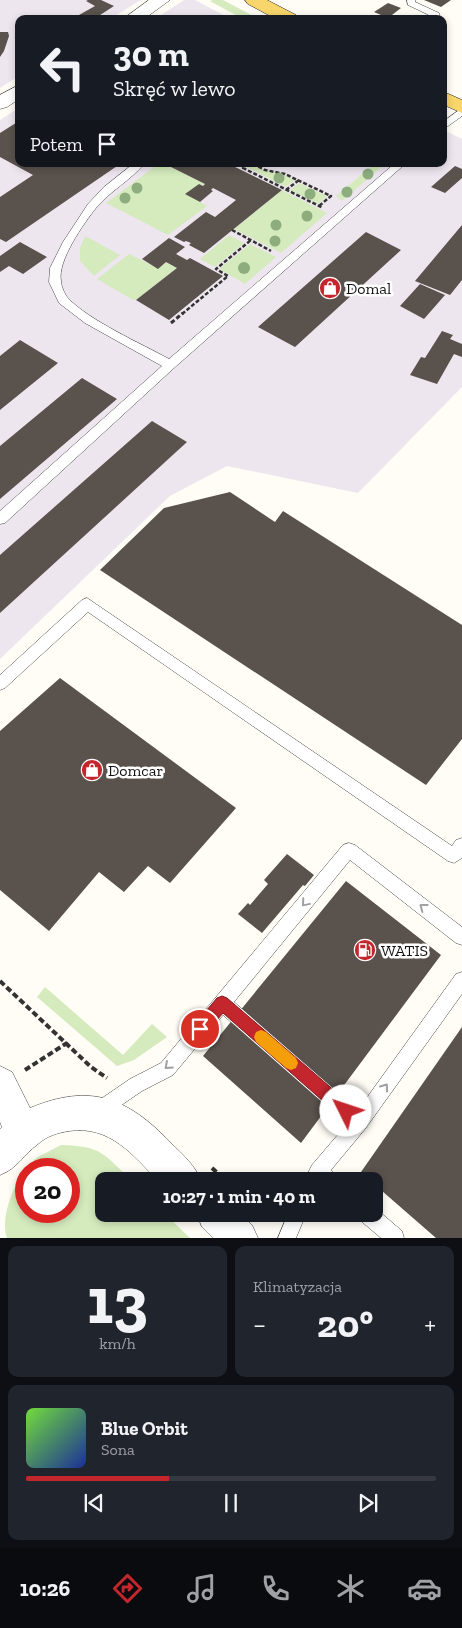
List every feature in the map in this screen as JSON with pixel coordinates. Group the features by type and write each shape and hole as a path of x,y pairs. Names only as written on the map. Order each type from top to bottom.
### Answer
{"main road":[{"path":"254,0 282,15"},
{"path":"447,100 462,109"}],"street":[{"path":"138,15 161,0"},
{"path":"0,103 15,94"},
{"path":"0,1085 23,1132"},
{"path":"0,1157 6,1148 23,1132 40,1121 58,1114 96,1113 114,1118 129,1128 173,1172"},
{"path":"223,1222 239,1238"}],"lane":[{"path":"410,0 411,4 436,15"},
{"path":"447,123 462,109"},
{"path":"135,167 108,189 92,206 68,242 56,268 55,282 63,300 89,320 170,365"},
{"path":"0,519 170,365 397,167"},
{"path":"0,684 87,604 454,856 462,845"},
{"path":"96,1113 136,1085 167,1069 349,850 462,936"},
{"path":"325,1172 462,980"},
{"path":"222,1003 359,1123"},
{"path":"287,1238 294,1222"},
{"path":"377,1222 396,1238"}],"path":[{"path":"244,167 243,168 339,217"},
{"path":"258,167 285,174 332,196 319,206"},
{"path":"286,190 299,180"},
{"path":"232,230 270,251"},
{"path":"171,323 228,276 216,269 251,240"},
{"path":"0,1085 67,1043"}],"shaded area":[{"path":"0,0 141,0 117,15 15,15 15,79 0,88"},
{"path":"184,0 195,0 223,15 161,15"},
{"path":"15,111 15,167 447,167 447,132 462,139 462,387 358,493 227,466 170,496 0,659 0,120"}],"green space":[{"path":"223,0 251,15 236,15 210,1"},
{"path":"154,167 171,167 205,184 203,186 199,184 186,194 207,206 168,235 106,203"},
{"path":"246,167 258,167 295,180 286,187"},
{"path":"370,167 382,167 342,201 336,196"},
{"path":"299,183 327,196 318,204 290,190"},
{"path":"282,190 327,213 281,253 234,229"},
{"path":"229,235 244,243 215,267 200,259"},
{"path":"85,236 120,255 94,276 80,261 80,248"},
{"path":"250,244 276,257 245,284 219,269"},
{"path":"129,254 158,268 166,262 177,268 136,300 133,300 97,279"},
{"path":"45,987 123,1055 152,1024 167,1037 134,1060 117,1066 37,997"},
{"path":"61,1145 85,1147 101,1153 123,1172 95,1172 95,1222 173,1222 190,1238 7,1238 5,1221 9,1202 15,1188 15,1223 80,1223 80,1158 36,1158"}],"building":[{"path":"101,0 114,6 100,15 79,15 95,6 86,1"},
{"path":"424,0 451,0 441,7"},
{"path":"388,3 401,8 392,15 381,15 374,12"},
{"path":"0,32 8,32 9,36 0,57"},
{"path":"15,124 15,165 0,157 0,133"},
{"path":"455,166 462,169 462,178 445,193 431,187"},
{"path":"18,167 116,167 6,242 0,239 0,197 33,175"},
{"path":"171,167 235,167 282,190 204,253 189,245 191,243 174,237 206,212 215,217 236,200 213,188 211,190 213,191 200,202 185,194 199,184 203,186 205,184"},
{"path":"462,225 462,280 450,295 415,281"},
{"name":"Domal","path":"366,232 401,250 295,347 258,327"},
{"path":"169,238 185,247 176,254 187,260 190,258 223,276 169,320 136,300 177,268 166,262 158,269 142,259"},
{"path":"20,242 47,257 23,274 9,266 0,272 0,256"},
{"path":"420,284 445,295 424,319 400,306"},
{"path":"442,331 453,335 450,339 462,344 462,357 454,354 437,384 410,375 421,357 425,358"},
{"path":"20,340 58,363 0,410 0,356"},
{"path":"82,378 117,399 0,499 0,446"},
{"path":"152,421 187,442 0,613 0,555"},
{"path":"230,492 275,522 283,511 462,625 462,739 426,785 100,570 164,508"},
{"name":"Domcar","path":"60,678 236,808 170,883 148,866 124,892 99,872 49,931 0,890 0,731"},
{"path":"287,854 314,875 305,886 303,885 262,933 238,914 248,903 250,905 268,884 264,880"},
{"path":"346,881 441,955 301,1143 203,1056"},
{"path":"462,1027 462,1238 436,1238 383,1192 383,1172 361,1172"}],"slow traffic":[{"path":"261,1037 291,1063"}],"place":[{"name":"Domal","path":"330,288"},
{"name":"Domcar","path":"92,770"},
{"name":"WATIS","path":"365,950"}],"route":[{"path":"200,1029 222,1003 346,1111"}]}
